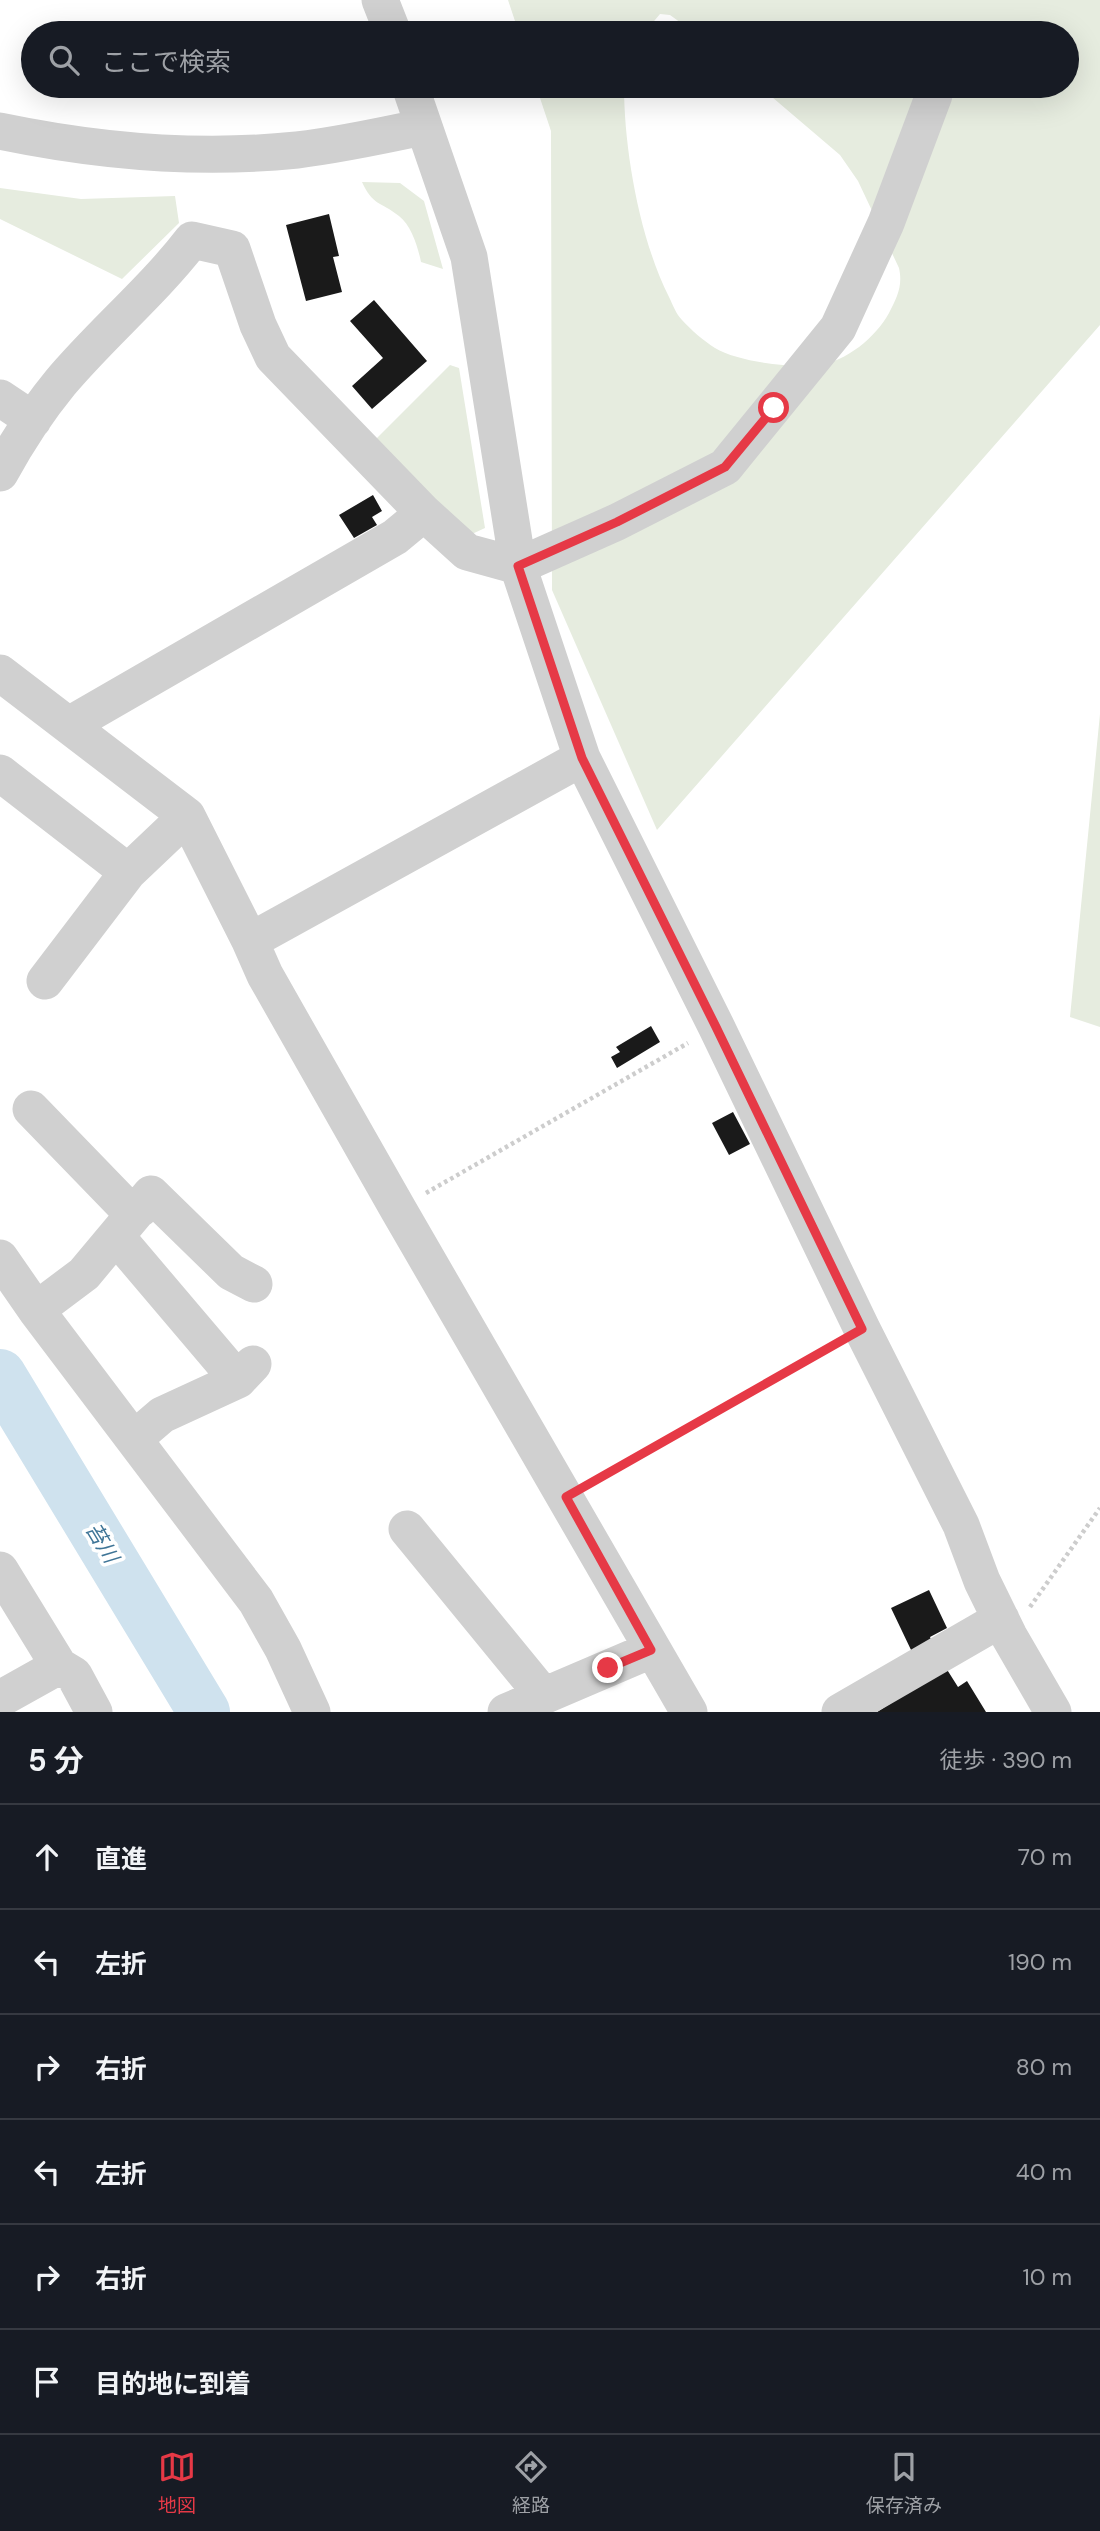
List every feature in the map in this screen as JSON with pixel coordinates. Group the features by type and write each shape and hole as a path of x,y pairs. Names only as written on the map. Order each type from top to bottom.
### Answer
{"street":[{"path":"380,0 388,21"},
{"path":"414,98 469,257 518,566 582,758 961,1525 982,1581 1011,1639 1053,1712"},
{"path":"0,474 33,420 60,383 172,266 192,240 232,249 258,325 273,357 424,513 467,552 518,566 617,522 725,467 838,328 886,223 933,98"},
{"path":"0,131 41,140 109,149 226,154 295,150 358,141 423,127"},
{"path":"0,398 33,420"},
{"path":"69,725 395,537 424,513"},
{"path":"0,673 187,816 265,975 689,1712"},
{"path":"250,941 582,758"},
{"path":"0,774 128,872"},
{"path":"45,981 128,872 187,816"},
{"path":"31,1109 122,1202 140,1209"},
{"path":"36,1310 84,1274 151,1194 231,1272 254,1284"},
{"path":"115,1240 126,1248 246,1372 162,1415 134,1439"},
{"path":"0,1258 36,1310 256,1601 283,1649 312,1712"},
{"path":"407,1529 543,1695"},
{"path":"0,1570 59,1666 74,1675 94,1712"},
{"path":"840,1712 1011,1639"},
{"path":"1011,1639 1021,1712"},
{"path":"506,1712 651,1650"},
{"path":"0,1699 59,1666"}],"path":[{"path":"398,1209 716,1027"},
{"path":"566,1497 862,1329"},
{"path":"1011,1639 1100,1508"}],"shaded area":[{"path":"508,0 1100,0 1100,325 657,830 552,590 551,131 540,98 624,98 627,138 642,222 659,274 676,312 689,328 715,348 737,357 780,365 818,365 849,354 876,331 897,296 900,286 899,268 858,181 840,155 773,98 1079,98 1079,21 678,21 670,15 660,14 654,21 515,21"},
{"path":"362,182 400,183 424,201 443,269 421,262 407,225 399,216 374,199"},
{"path":"0,188 81,199 175,196 179,223 122,279 0,219"},
{"path":"450,365 459,368 485,528 472,534 374,441"},
{"path":"1100,714 1100,1027 1070,1017"}],"building":[{"path":"329,214 339,256 333,257 342,292 306,301 286,225"},
{"path":"374,300 427,361 372,409 352,386 383,358 350,321"},
{"path":"373,495 382,511 372,517 377,525 354,538 339,515"},
{"path":"651,1026 660,1042 617,1068 611,1057 620,1052 616,1047"},
{"path":"733,1112 750,1144 729,1155 712,1123"},
{"path":"929,1590 947,1628 930,1637 932,1642 912,1652 891,1608"},
{"path":"946,1668 958,1687 967,1681 986,1712 877,1712"}],"waterway":[{"name":"苔川","path":"0,1375 204,1712"}],"route":[{"path":"608,1668 651,1650 566,1497 862,1329 582,758 518,566 617,522 725,467 774,408"}]}
